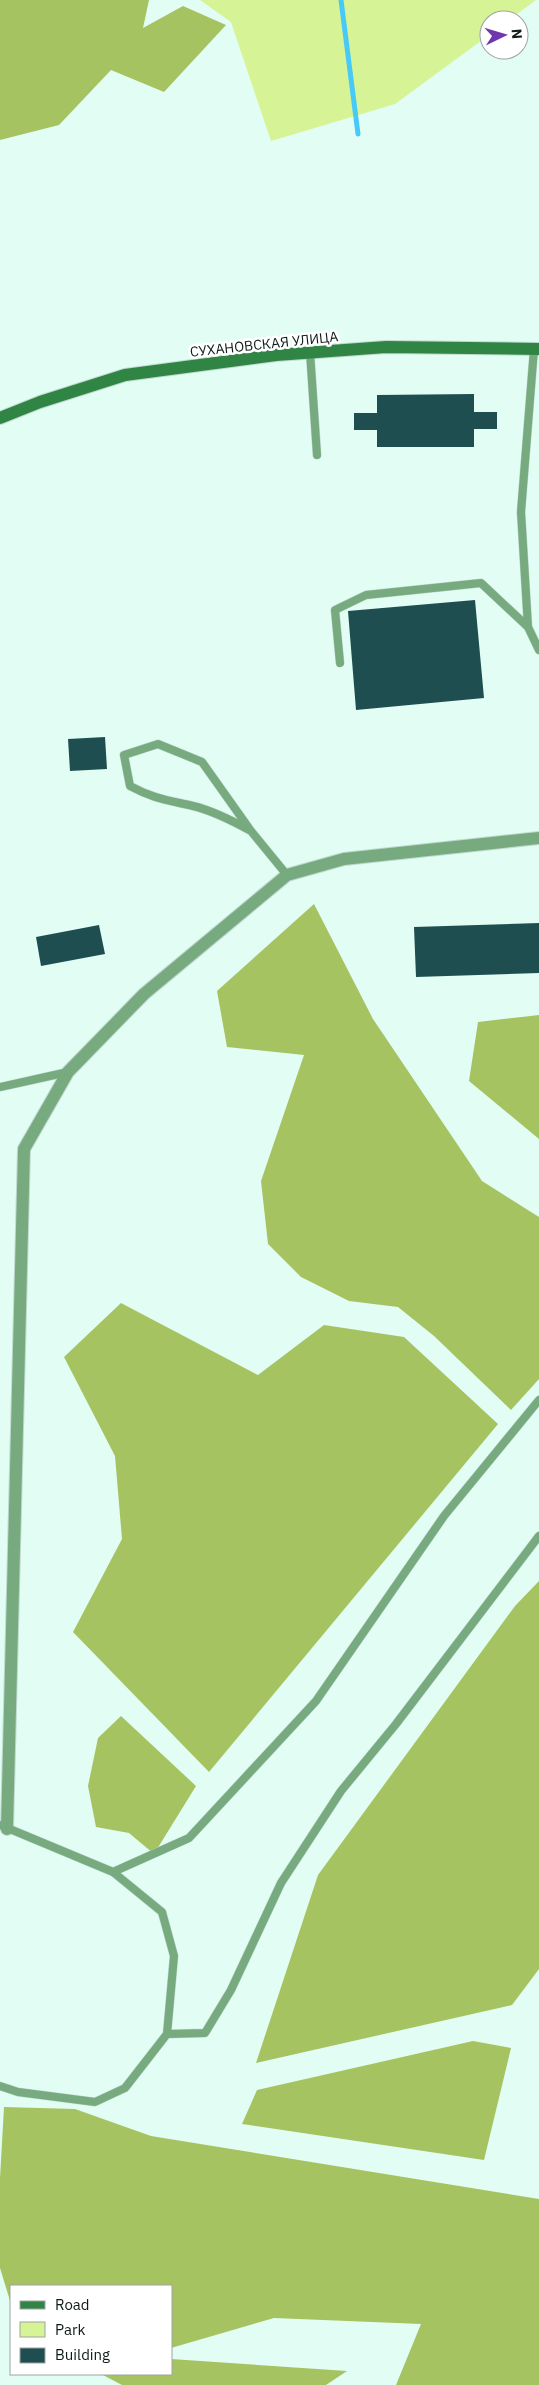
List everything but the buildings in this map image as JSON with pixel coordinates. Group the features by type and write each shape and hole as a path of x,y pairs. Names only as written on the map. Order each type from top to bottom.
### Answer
{"street":[{"name":"СУХАНОВСКАЯ УЛИЦА","path":"0,418 40,402 125,375 276,355 386,348 536,349"},
{"path":"4,1827 24,1149 68,1072 144,994 287,875 344,859 539,838"}],"lane":[{"path":"528,627 521,512 536,349"},
{"path":"310,352 317,454"},
{"path":"340,663 335,610 366,595 481,583 528,627 539,650"},
{"path":"251,831 228,819 195,806 150,797 130,786 124,755 158,744 202,762 251,831 287,875"},
{"path":"0,1087 68,1072"},
{"path":"113,1872 189,1838 316,1701 444,1516 539,1400"},
{"path":"167,2034 205,2033 231,1990 281,1883 341,1791 396,1724 539,1536"},
{"path":"0,2086 18,2092 95,2102 125,2088 167,2034 174,1956 162,1912 113,1872 4,1827"}],"green space":[{"path":"0,0 149,0 143,28 183,6 226,25 164,92 111,70 59,125 0,140"},
{"path":"200,0 536,0 522,10 479,10 479,42 395,104 271,141 231,22"},
{"path":"314,904 373,1019 482,1181 539,1217 539,1379 511,1410 434,1336 398,1307 349,1301 301,1277 268,1244 261,1181 304,1055 227,1047 217,991"},
{"path":"539,1015 539,1139 469,1081 478,1022"},
{"path":"121,1303 258,1375 324,1325 404,1337 498,1424 209,1772 73,1632 122,1539 115,1456 64,1357"},
{"path":"539,1581 539,1969 512,2005 256,2063 318,1875 515,1606"},
{"path":"121,1716 196,1786 154,1854 129,1833 96,1827 88,1786 98,1738"},
{"path":"473,2041 511,2048 484,2160 242,2124 257,2090"},
{"path":"4,2107 75,2109 151,2136 539,2199 539,2385 396,2385 421,2324 274,2318 172,2348 172,2285 10,2285 10,2301 0,2268 0,2178"},
{"path":"172,2359 347,2371 326,2385 122,2385 103,2375 172,2375"}],"waterway":[{"path":"341,0 358,134"}]}
